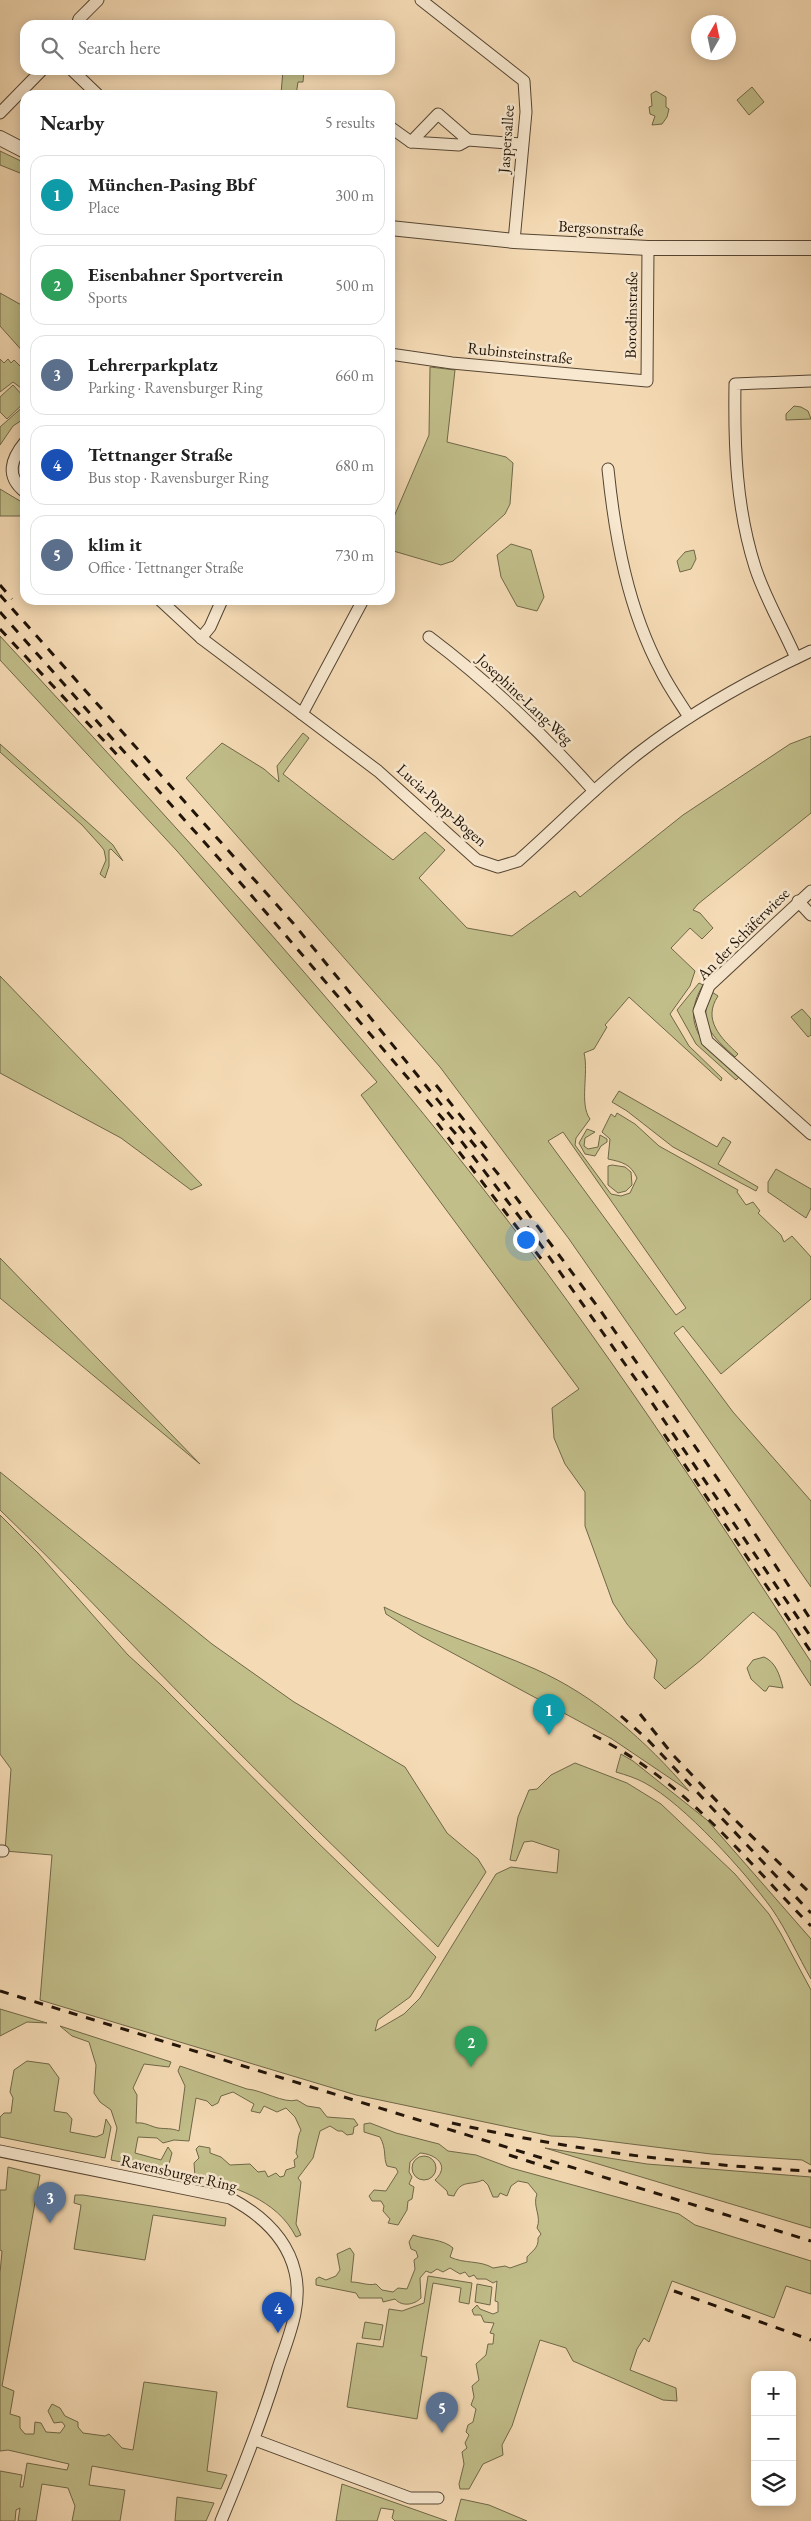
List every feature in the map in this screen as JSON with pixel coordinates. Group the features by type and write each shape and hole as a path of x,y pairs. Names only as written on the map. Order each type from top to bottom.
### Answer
{"street":[{"path":"79,20 98,0"},
{"name":"Jaspersallee","path":"421,0 524,81 526,112 514,241"},
{"path":"22,90 37,75"},
{"path":"77,75 93,90"},
{"path":"0,113 20,93"},
{"path":"411,142 438,114 468,140"},
{"path":"395,131 411,142 459,145 468,140 522,144"},
{"path":"0,138 20,148"},
{"name":"Bergsonstraße","path":"395,229 514,241 648,248 811,248"},
{"name":"Borodinstraße","path":"647,382 648,248"},
{"name":"Rubinsteinstraße","path":"395,355 452,363 647,382"},
{"path":"796,658 756,568 748,538 737,479 735,384 811,381"},
{"path":"20,448 14,456 12,470 14,481 20,487"},
{"path":"608,469 613,523 626,581 641,628 660,670 689,716"},
{"name":"Lucia-Popp-Bogen","path":"165,605 201,638 378,771 477,860 498,867 518,861 594,791 639,753 689,716 743,685 811,651"},
{"path":"201,638 210,627 220,605"},
{"path":"302,714 360,605"},
{"name":"Josephine-Lang-Weg","path":"429,637 477,673 513,705 594,791"},
{"name":"An der Schäferwiese","path":"811,891 798,901 709,986 699,1011 707,1040 811,1134"},
{"path":"798,901 811,915"},
{"name":"Ravensburger Ring","path":"0,2151 230,2198 245,2206 271,2228 292,2262 298,2298 289,2336 256,2440 221,2521"},
{"path":"256,2440 410,2498 438,2498"}],"shaded area":[{"path":"283,75 304,75 303,82 298,82 297,90 281,90"},
{"path":"752,87 764,102 749,115 737,100"},
{"path":"656,91 666,97 666,107 669,109 667,117 662,124 652,125 655,116 650,114 649,107 652,106 651,94"},
{"path":"0,151 20,161 20,173 0,165"},
{"path":"0,293 20,304 20,348 0,326"},
{"path":"0,359 4,363 8,359 11,363 14,360 20,366 20,387 13,382 0,392"},
{"path":"430,367 455,370 447,442 506,457 513,463 510,504 505,514 453,561 441,565 395,551 395,514 429,435"},
{"path":"13,385 20,393 20,407 7,419 0,412 0,397"},
{"path":"794,406 808,411 811,419 786,420 786,414"},
{"path":"20,409 20,421 13,426 0,445 0,427"},
{"path":"0,489 20,501 20,516 0,516"},
{"path":"511,544 531,550 544,597 537,611 517,606 501,577 497,555"},
{"path":"694,550 696,559 691,569 680,572 677,561 685,552"},
{"path":"0,636 246,906 366,1044 481,1186 525,1243 610,1361 732,1541 811,1662 811,1686 776,1632 753,1612 701,1660 665,1689 654,1678 657,1660 627,1624 613,1603 585,1526 585,1492 565,1464 554,1438 552,1408 579,1389 361,1095 377,1082 177,851 0,660"},
{"path":"303,733 309,738 283,774 393,860 425,832 445,850 419,878 467,928 512,936 575,891 580,897 683,815 790,744 811,736 811,813 698,904 693,910 700,913 713,928 702,939 690,928 671,948 695,971 690,986 670,1014 689,1046 722,1078 721,1081 629,997 605,1025 607,1027 594,1049 584,1053 586,1070 585,1105 590,1119 576,1138 575,1145 611,1194 621,1196 630,1193 637,1178 635,1173 626,1164 608,1159 610,1139 602,1132 611,1114 615,1117 617,1113 635,1124 659,1146 738,1190 737,1192 746,1205 753,1202 760,1211 758,1213 781,1235 784,1242 792,1236 811,1257 811,1299 721,1374 683,1326 674,1333 733,1412 811,1501 811,1587 569,1239 440,1067 186,778 222,743 264,769 279,782 277,766","holes":["563,1132 686,1308 676,1315 548,1141"]},
{"path":"0,744 113,845 123,861 111,849 109,850 109,866 105,878 100,874 106,860 104,850 82,825 0,752"},
{"path":"0,976 202,1185 191,1190 121,1138 0,1073"},
{"path":"699,983 703,985 696,1000 695,1026 700,1037 708,1047 739,1077 736,1080 696,1044 677,1010"},
{"path":"712,992 718,996 712,1013 713,1021 725,1042 738,1054 735,1057 714,1036 706,1021 707,1003"},
{"path":"802,1009 811,1019 811,1035 808,1037 791,1017"},
{"path":"619,1091 717,1147 723,1137 731,1142 718,1164 758,1187 756,1191 673,1147 627,1111 612,1102"},
{"path":"587,1129 595,1132 585,1138 584,1146 588,1149 598,1147 600,1135 607,1139 607,1142 601,1146 595,1156 585,1154 579,1143"},
{"path":"608,1166 625,1167 631,1172 632,1185 626,1191 618,1193 608,1185"},
{"path":"776,1169 811,1189 811,1208 806,1218 768,1192 768,1182"},
{"path":"0,1258 200,1464 0,1298"},
{"path":"0,1472 212,1644 294,1702 405,1767 447,1833 478,1859 486,1872 438,1947 229,1743 0,1510"},
{"path":"0,1515 38,1553 128,1655 161,1685 313,1838 436,1957 410,1997 378,2020 375,2031 404,2014 420,1998 496,1874 511,1867 557,1873 559,1850 532,1841 524,1842 516,1861 510,1860 518,1817 529,1790 537,1789 551,1775 575,1763 627,1783 661,1804 735,1874 769,1914 811,1990 811,2165 802,2160 711,2154 575,2137 551,2136 356,2095 40,2000 52,1855 5,1851 11,1769 0,1754"},
{"path":"384,1607 421,1624 535,1669 579,1692 619,1721 689,1791 612,1739 421,1636 386,1614"},
{"path":"764,1657 772,1662 779,1674 783,1688 769,1686 764,1691 751,1679 747,1668 753,1660"},
{"path":"621,1754 633,1761 707,1820 811,1939 811,1979 772,1909 747,1877 678,1806 645,1783 616,1772"},
{"path":"0,2009 47,2023 27,2022 0,2036"},
{"path":"60,2026 171,2062 169,2067 144,2064 133,2088 137,2095 136,2123 179,2131 185,2086 178,2071 180,2066 279,2099 297,2100 307,2106 320,2108 327,2117 354,2119 358,2125 354,2127 353,2134 347,2135 330,2126 320,2131 313,2158 298,2178 301,2182 296,2224 301,2235 296,2237 278,2213 253,2196 195,2177 194,2163 199,2158 196,2149 199,2146 210,2148 210,2153 221,2157 230,2165 250,2164 258,2172 265,2171 268,2177 276,2173 280,2177 284,2176 286,2170 295,2167 294,2160 298,2157 296,2153 301,2130 295,2117 286,2108 277,2112 264,2106 260,2113 251,2111 254,2104 233,2092 221,2096 218,2103 212,2106 207,2101 196,2098 189,2141 174,2140 163,2143 157,2138 138,2137 135,2153 161,2160 168,2147 172,2153 167,2171 111,2160 117,2128 111,2110 100,2102 94,2093 96,2065 89,2042 72,2036"},
{"path":"27,2061 49,2064 59,2078 54,2111 67,2113 72,2119 70,2132 96,2137 103,2134 106,2119 111,2127 105,2158 0,2137 0,2117 4,2113 11,2113 13,2098 10,2092 14,2070"},
{"path":"370,2123 396,2133 439,2144 448,2151 476,2155 511,2168 679,2214 695,2225 811,2261 811,2294 786,2286 774,2318 672,2281 649,2342 644,2338 637,2349 630,2370 676,2388 677,2401 663,2400 573,2361 566,2348 540,2340 512,2426 502,2445 503,2455 483,2464 469,2489 460,2489 459,2484 464,2464 462,2452 467,2448 465,2443 469,2435 466,2432 468,2425 473,2422 476,2409 471,2405 474,2397 472,2386 479,2380 476,2364 486,2355 488,2344 493,2344 494,2334 490,2333 494,2323 484,2322 481,2315 474,2315 472,2310 477,2305 480,2309 493,2314 498,2312 498,2302 495,2301 497,2281 493,2283 486,2279 477,2279 474,2275 469,2277 465,2272 460,2274 450,2268 443,2272 437,2269 431,2273 426,2271 420,2278 421,2298 415,2302 404,2304 395,2299 383,2302 382,2298 359,2298 356,2293 316,2285 316,2279 319,2277 326,2280 336,2276 340,2270 337,2254 350,2248 354,2254 351,2282 376,2284 382,2290 393,2292 398,2288 407,2289 415,2269 414,2260 418,2257 416,2251 411,2249 409,2242 413,2235 449,2245 453,2248 450,2257 461,2261 483,2264 493,2268 505,2266 510,2268 527,2262 527,2257 536,2247 541,2234 537,2228 537,2194 528,2183 518,2181 511,2186 507,2196 500,2193 498,2197 493,2197 488,2185 483,2180 463,2185 454,2196 448,2195 447,2191 435,2180 442,2170 439,2161 436,2158 420,2153 410,2162 409,2172 412,2177 409,2184 414,2187 412,2199 408,2201 407,2210 398,2225 388,2223 390,2219 383,2211 384,2206 381,2201 372,2201 369,2196 374,2190 386,2191 398,2172 396,2168 387,2166 380,2137 364,2132 364,2124"},
{"path":"545,2148 647,2164 811,2177 811,2228"},
{"path":"424,2156 433,2159 436,2168 433,2177 424,2180 415,2177 412,2168 415,2159"},
{"path":"8,2167 40,2175 2,2386 14,2391 10,2414 20,2417 20,2428 25,2434 34,2434 35,2422 41,2423 46,2432 60,2433 65,2426 62,2422 54,2423 48,2411 52,2404 60,2408 65,2416 78,2422 78,2427 83,2433 105,2436 109,2434 122,2448 133,2450 144,2382 217,2392 207,2471 227,2475 221,2489 92,2466 89,2485 125,2490 120,2521 72,2521 75,2506 68,2488 42,2484 36,2521 18,2521 20,2508 16,2510 15,2521 0,2521 0,2471 22,2475 20,2487 23,2487 27,2463 67,2470 69,2464 8,2450 0,2451 0,2273 2,2251 0,2250 0,2190 6,2190"},
{"path":"75,2195 226,2218 225,2226 153,2215 145,2260 74,2249 81,2205 74,2203"},
{"path":"428,2276 472,2283 469,2304 459,2302 461,2288 433,2283 421,2356 427,2357 417,2419 347,2407 357,2343 383,2347 389,2309 402,2311 424,2303"},
{"path":"477,2284 492,2287 490,2305 475,2302"},
{"path":"365,2322 383,2325 380,2340 362,2338"},
{"path":"342,2484 447,2521 395,2521 392,2518 394,2510 381,2508 377,2521 336,2521"},
{"path":"177,2497 214,2503 206,2521 175,2521"},
{"path":"461,2499 489,2505 527,2521 455,2521"}],"railway":[{"path":"0,585 12,599"},
{"path":"0,595 293,923 503,1180 600,1310 740,1511 811,1620"},
{"path":"0,612 245,888 455,1133 538,1241 644,1391 811,1637"},
{"path":"0,629 121,759"},
{"path":"436,1085 492,1155"},
{"path":"437,1123 542,1260"},
{"path":"664,1434 811,1652"},
{"path":"640,1714 673,1755 731,1816 811,1894"},
{"path":"621,1716 648,1740 811,1913"},
{"path":"593,1735 656,1774 684,1797 735,1846 811,1926"},
{"path":"0,1991 811,2241"},
{"path":"452,2123 496,2133 630,2155 720,2165 811,2171"},
{"path":"509,2155 559,2171"},
{"path":"674,2291 811,2340"}],"place":[{"name":"München-Pasing Bbf","path":"549,1735"},
{"name":"Eisenbahner Sportverein","path":"471,2067"},
{"name":"Lehrerparkplatz","path":"50,2223"},
{"name":"Tettnanger Straße","path":"278,2333"},
{"name":"klim it","path":"442,2433"}]}
